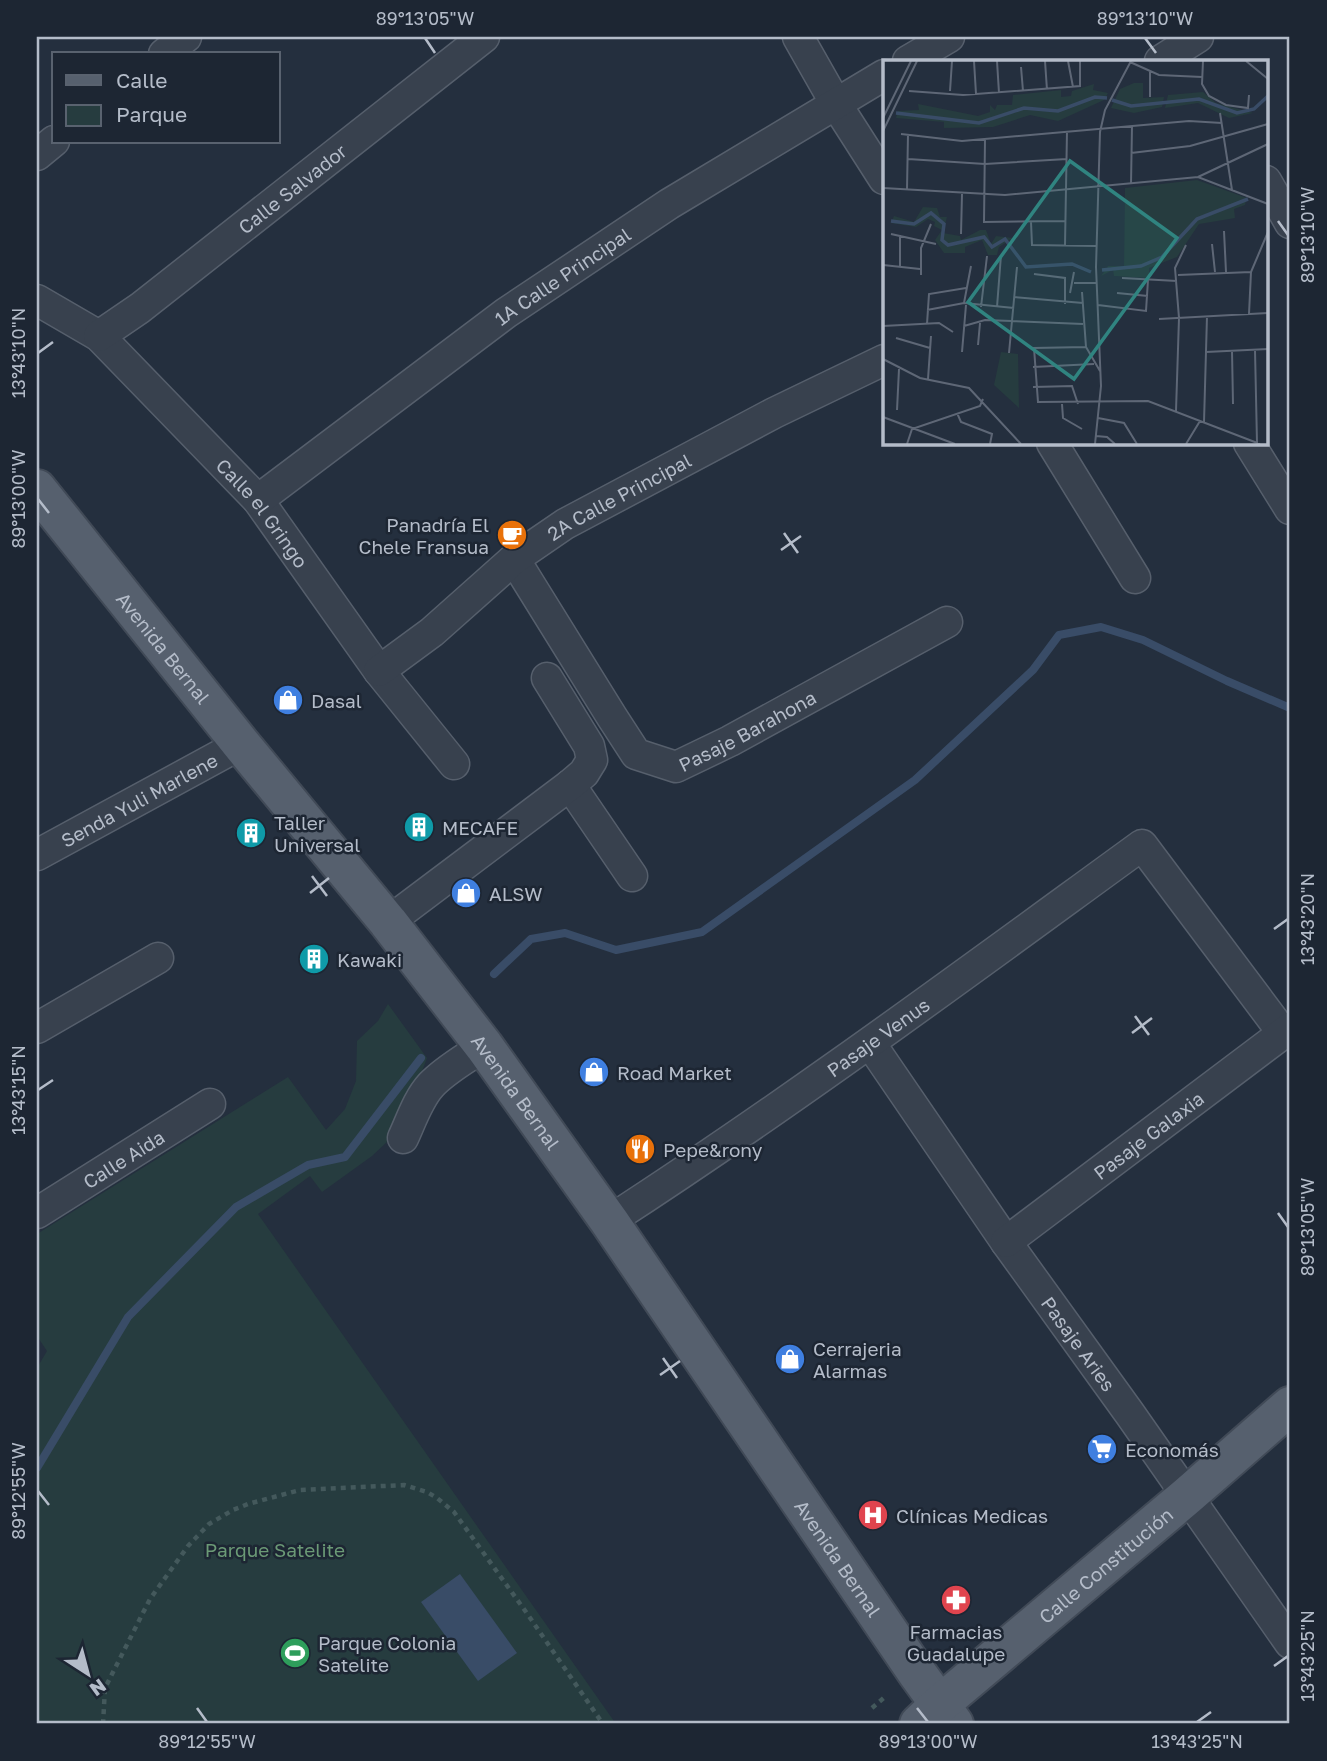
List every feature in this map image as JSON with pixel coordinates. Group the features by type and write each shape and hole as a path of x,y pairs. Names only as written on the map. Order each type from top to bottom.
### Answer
{"main road":[{"name":"Avenida Bernal","path":"37,489 241,744 388,922 484,1046 609,1222 937,1718"},
{"name":"Calle Constitución","path":"937,1718 1290,1406"}],"street":[{"path":"167,52 186,37"},
{"name":"Calle Salvador","path":"99,336 140,308 484,37"},
{"path":"798,37 836,104 883,177"},
{"path":"910,60 949,37"},
{"path":"1162,60 1193,47"},
{"name":"1A Calle Principal","path":"258,500 506,313 669,204 883,76"},
{"path":"37,155 52,143"},
{"path":"1268,184 1290,223"},
{"name":"Calle el Gringo","path":"37,300 99,336 258,500 379,671 454,764"},
{"name":"2A Calle Principal","path":"379,671 432,632 514,559 565,524 774,414 883,360"},
{"path":"1053,444 1135,578"},
{"path":"1251,444 1290,509"},
{"name":"Pasaje Barahona","path":"514,559 636,754 676,767 730,741 947,622"},
{"path":"388,922 584,773 592,760 589,746 547,678"},
{"name":"Senda Yuli Marlene","path":"37,855 241,744"},
{"path":"570,785 632,876"},
{"name":"Pasaje Venus","path":"609,1222 870,1043 1143,845 1287,1031"},
{"path":"37,1028 158,958"},
{"name":"Pasaje Galaxia","path":"1006,1242 1287,1031"},
{"name":"Pasaje Aries","path":"870,1043 1006,1242 1290,1643"},
{"path":"402,1138 432,1085 484,1046"},
{"name":"Calle Aida","path":"37,1213 210,1104"}],"path":[{"path":"103,1724 103,1697 112,1672 156,1590 188,1546 209,1524 240,1507 300,1490 404,1485 426,1492 454,1512 603,1724"},
{"path":"872,1708 886,1696"}],"green space":[{"name":"Parque Satelite","path":"388,1004 427,1058 415,1090 389,1140 372,1156 322,1192 310,1176 258,1214 616,1724 37,1724 37,1368 47,1351 37,1336 37,1234 288,1077 326,1130 345,1109 356,1081 357,1041 378,1021"}],"water":[{"path":"460,1574 517,1653 478,1681 421,1602"}],"waterway":[{"path":"494,974 531,939 565,933 616,950 702,932 915,780 1033,670 1059,635 1101,627 1143,640 1290,708"},
{"path":"37,1468 128,1317 236,1207 308,1165 345,1157 421,1058"}],"place":[{"name":"Panadría El Chele Fransua","path":"512,535"},
{"name":"Dasal","path":"288,700"},
{"name":"MECAFE","path":"419,827"},
{"name":"Taller Universal","path":"251,833"},
{"name":"ALSW","path":"466,893"},
{"name":"Kawaki","path":"314,959"},
{"name":"Road Market","path":"594,1072"},
{"name":"Pepe&rony","path":"640,1149"},
{"name":"Cerrajeria Alarmas","path":"790,1359"},
{"name":"Economás","path":"1102,1449"},
{"name":"Clínicas Medicas","path":"873,1515"},
{"name":"Farmacias Guadalupe","path":"956,1600"},
{"name":"Parque Colonia Satelite","path":"295,1653"}]}
